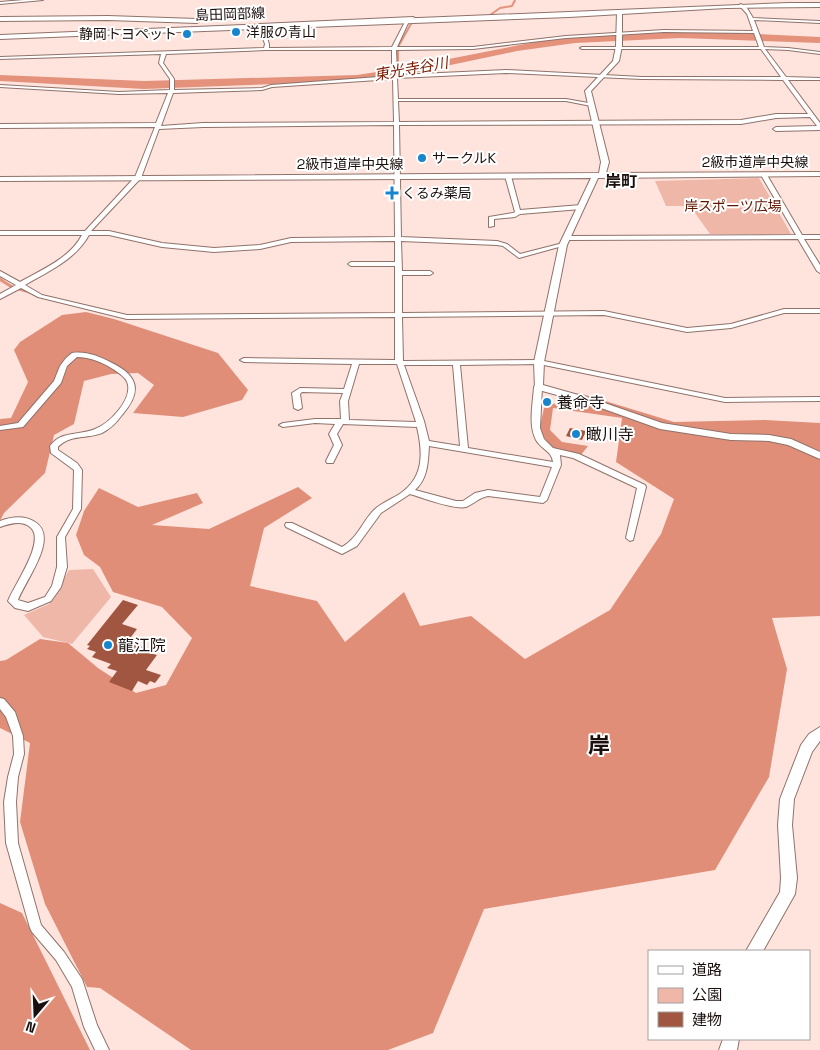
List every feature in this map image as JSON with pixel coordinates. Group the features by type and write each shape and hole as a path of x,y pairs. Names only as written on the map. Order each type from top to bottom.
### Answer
{"main road":[{"name":"島田岡部線","path":"0,38 225,27 619,13 741,5 813,4"},
{"path":"0,19 141,18 211,22 224,25 225,27"}],"street":[{"path":"0,2 41,0"},
{"path":"741,5 751,19 755,35 762,48 811,115 818,120 820,128 776,129"},
{"path":"409,491 456,504 465,504 478,496 488,493 542,500 557,465 556,455 540,440 536,428 539,362 565,242 605,162 594,123 588,91 616,61 619,39 619,13"},
{"path":"266,49 267,44 260,26 365,20 469,18"},
{"path":"751,19 818,24"},
{"path":"289,525 342,552 354,544 378,511 417,484 424,464 425,443 421,425 400,362 398,315 398,176 394,48 408,20"},
{"path":"0,58 266,49 472,48 544,38 619,39 692,31 755,35"},
{"path":"582,48 619,39 687,49 783,47 820,53"},
{"path":"0,297 70,256 87,232 138,178 172,90 172,79 161,63 164,53"},
{"path":"0,86 102,92 262,89 271,86 358,81 395,75 490,72 680,79 820,79"},
{"path":"396,100 566,100 591,104"},
{"path":"0,126 158,127 203,125 742,122 776,116 811,115"},
{"name":"2級市道岸中央線","path":"0,179 820,174"},
{"path":"764,175 820,272"},
{"path":"508,176 518,212"},
{"path":"491,226 491,218 515,215 518,212 581,207"},
{"path":"0,233 109,233 162,245 214,250 260,247 291,240 398,239 497,243 504,245 519,256 565,242 820,237"},
{"path":"351,264 398,264"},
{"path":"0,273 40,296 127,317 604,313 687,330 731,326 784,311 820,311"},
{"path":"398,273 430,273"},
{"path":"0,300 10,290"},
{"path":"0,428 20,425 58,380 65,362 75,355 94,356 115,367 127,376 132,387 131,397 109,426 99,431 66,436 58,440 54,446 54,451 78,470 77,509 61,536 62,567 56,587 48,599 28,608 18,605 13,601 15,592 33,561 40,544 40,532 34,525 24,521 9,520 0,524"},
{"path":"244,360 539,362 725,400 820,399"},
{"path":"330,461 338,445 333,434 343,421 344,401 356,361"},
{"path":"456,362 464,449"},
{"path":"538,387 593,402 660,426 732,437 769,438 791,442 820,456"},
{"path":"298,408 296,393 300,390 347,391"},
{"path":"284,425 315,421 343,421 421,425"},
{"path":"425,443 557,465"},
{"path":"550,450 576,456 642,487 630,538"},
{"path":"0,702 11,715 18,736 19,754 12,777 10,802 12,843 36,928 60,956 77,984 91,1027 102,1050"},
{"path":"755,950 787,894 789,878 785,825 787,799 806,749 820,733"}],"green space":[{"name":"岸スポーツ広場","path":"759,178 791,234 710,234 690,206 666,206 655,181"},
{"path":"93,569 111,597 72,644 43,637 24,615 49,604 69,570"}],"shaded area":[{"path":"86,312 114,319 218,353 248,390 242,400 183,417 133,413 154,385 138,373 111,374 84,381 74,424 54,435 45,473 4,513 0,521 0,419 11,418 28,382 14,350 20,342 62,315"},
{"path":"579,393 674,422 765,420 820,423 820,616 772,618 787,669 769,777 715,870 484,909 433,1033 388,1050 191,1050 100,988 87,987 45,904 20,822 30,743 0,728 0,661 6,660 40,639 68,643 98,668 136,693 166,685 192,638 162,607 113,592 100,567 84,555 76,535 84,511 99,488 138,507 197,493 203,503 152,525 209,529 298,487 312,498 264,528 250,586 317,601 345,642 404,592 420,626 471,616 525,659 610,610 661,534 674,499 616,462 622,418 553,408 550,430 562,442 588,446 580,456 552,447 539,431 544,408"},
{"path":"0,903 22,913 90,1050 0,1050"}],"building":[{"name":"瞰川寺","path":"570,428 586,431 582,440 566,436"},
{"name":"龍江院","path":"123,600 138,605 122,624 137,629 128,641 150,649 147,652 157,655 146,670 161,675 155,683 150,681 147,685 138,681 132,691 109,682 117,671 107,668 111,664 92,657 96,652 87,649 90,646 87,645"}],"waterway":[{"path":"489,19 490,15 500,8 512,6 515,0"},
{"path":"398,68 398,47 412,22 415,22"},
{"name":"東光寺谷川","path":"0,78 144,85 357,78 403,72 540,44 610,37 680,35 820,40"},
{"path":"1,280 12,287 30,292"}],"place":[{"name":"洋服の青山","path":"236,32"},
{"name":"静岡トヨペット","path":"187,34"},
{"name":"サークルK","path":"422,158"},
{"name":"くるみ薬局","path":"392,193"},
{"name":"養命寺","path":"547,402"},
{"name":"瞰川寺","path":"576,434"},
{"name":"龍江院","path":"108,645"}],"district":[{"name":"岸町","path":"621,181"},
{"name":"岸","path":"599,745"}]}
